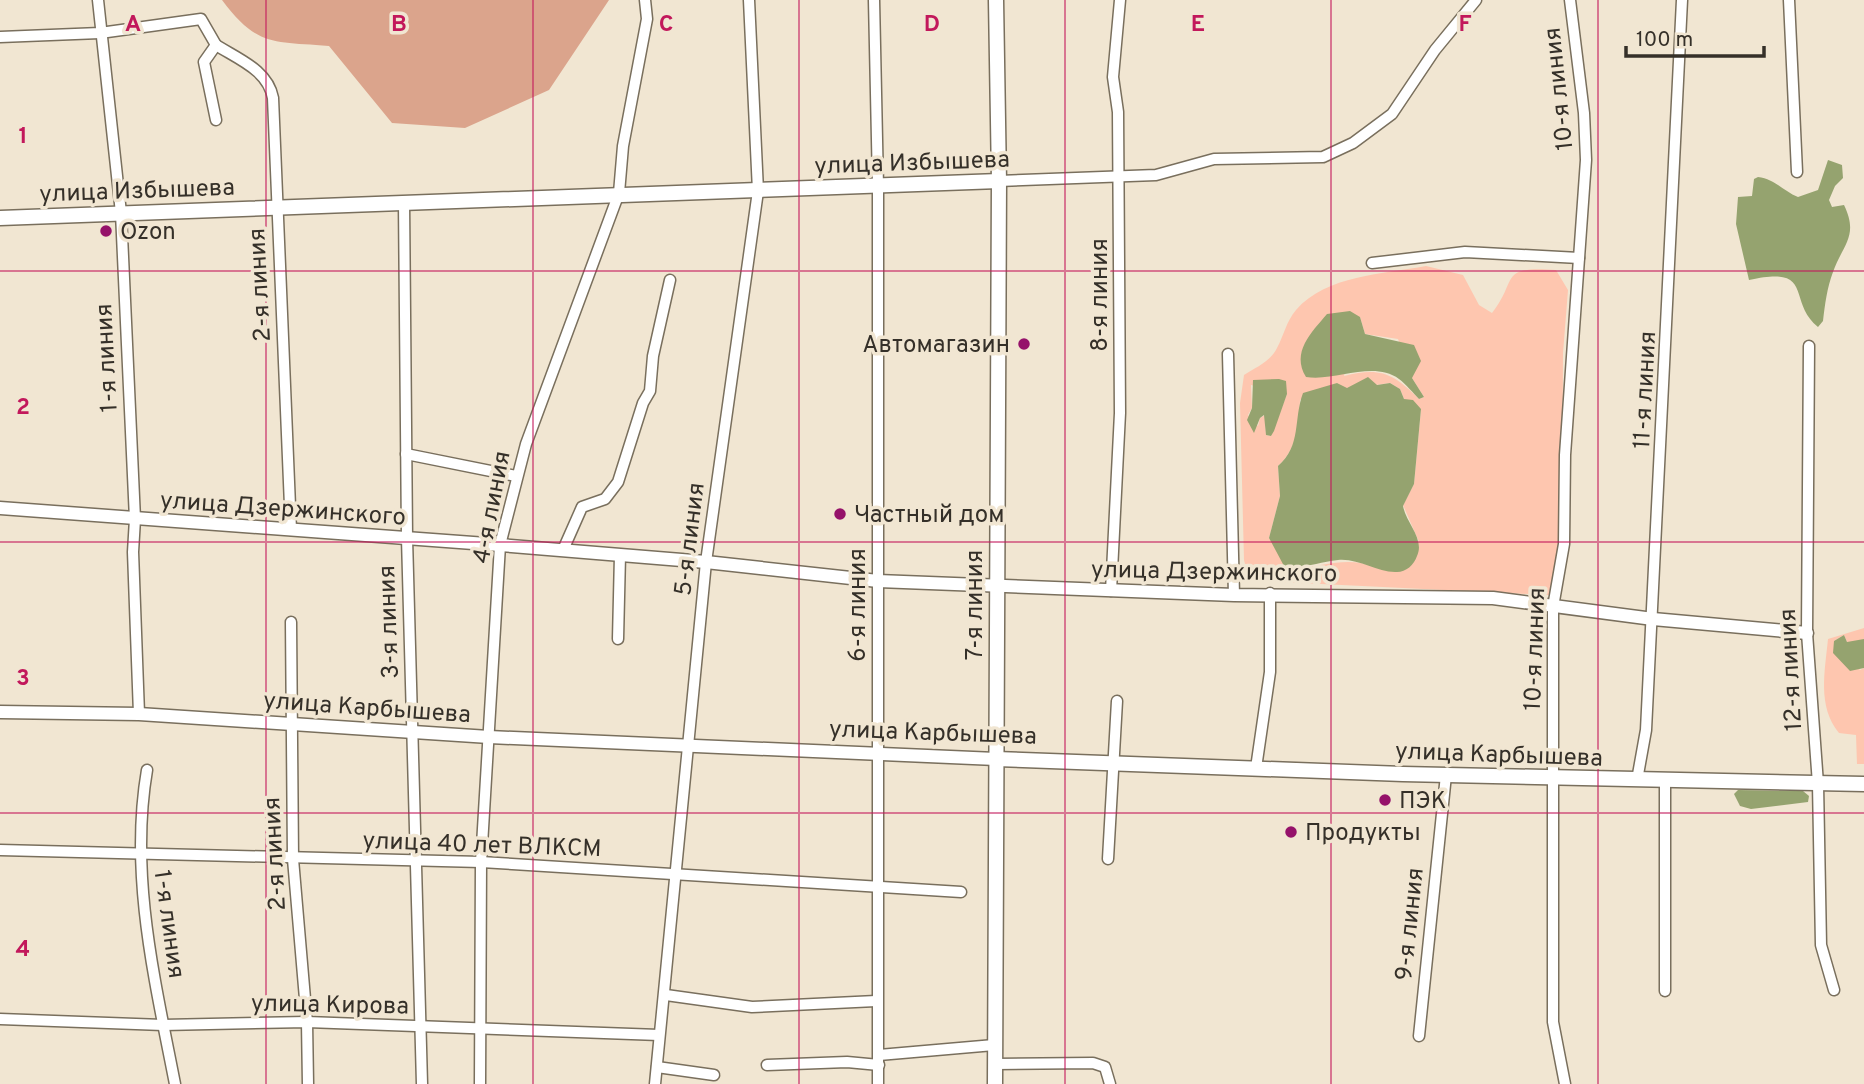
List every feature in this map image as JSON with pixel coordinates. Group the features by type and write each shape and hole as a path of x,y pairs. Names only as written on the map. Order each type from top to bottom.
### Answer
{"main road":[{"name":"7-я линия","path":"995,1084 999,181 996,0"},
{"name":"улица Избышева","path":"0,218 999,181"},
{"name":"улица Карбышева","path":"996,759 1113,761 1446,775 1864,784"}],"street":[{"name":"1-я линия","path":"98,0 121,213 135,519 133,552 139,714"},
{"name":"4-я линия","path":"480,1084 481,862 500,545 516,476 555,360 619,193 624,146 647,19 645,0"},
{"name":"5-я линия","path":"655,1084 678,874 686,746 706,562 758,191 749,0"},
{"name":"6-я линия","path":"874,0 878,187 878,1084"},
{"name":"8-я линия","path":"1111,591 1120,413 1118,112 1113,77 1120,0"},
{"name":"улица Избышева","path":"999,181 1156,175 1214,159 1322,157 1353,144 1392,114 1434,50 1476,0"},
{"name":"10-я линия","path":"1565,1084 1553,1022 1553,607 1564,544 1565,455 1586,148 1570,0"},
{"name":"11-я линия","path":"1637,780 1646,730 1653,619 1682,0"},
{"path":"1789,0 1797,172"},
{"path":"0,37 100,33 201,19 216,45 264,76 271,85 276,207"},
{"path":"215,120 204,62 216,45"},
{"name":"3-я линия","path":"404,202 407,538 422,1084"},
{"name":"2-я линия","path":"276,207 291,530"},
{"path":"1372,263 1465,252 1579,258"},
{"path":"563,550 582,507 605,499 618,482 643,403 650,391 653,356 670,280"},
{"name":"12-я линия","path":"1809,346 1807,633 1818,783 1821,945 1834,990"},
{"path":"1228,354 1234,595"},
{"path":"406,454 516,476"},
{"name":"улица Дзержинского","path":"0,509 563,550 878,581 1234,595 1270,593 1493,598 1653,619 1807,633"},
{"path":"618,639 620,555"},
{"path":"1256,768 1270,672 1270,593"},
{"name":"2-я линия","path":"291,622 289,725 293,859 307,1022 308,1084"},
{"path":"1108,859 1117,701"},
{"name":"улица Карбышева","path":"0,712 139,714 412,733 996,759"},
{"name":"1-я линия","path":"147,770 139,855 163,1026 175,1084"},
{"name":"9-я линия","path":"1419,1036 1446,775"},
{"path":"1665,781 1665,991"},
{"name":"улица 40 лет ВЛКСМ","path":"0,850 481,862 961,892"},
{"path":"666,995 752,1007 876,1001"},
{"name":"улица Кирова","path":"0,1019 163,1026 307,1022 659,1035"},
{"path":"767,1065 879,1060 994,1045"},
{"path":"995,1064 1093,1063 1105,1067 1110,1084"},
{"path":"657,1067 714,1075"}],"shaded area":[{"path":"222,0 609,0 549,90 465,128 392,123 329,46 268,39 246,27"},
{"path":"1828,160 1842,165 1843,178 1835,186 1829,200 1832,207 1844,205 1850,232 1831,278 1823,321 1818,327 1803,307 1792,281 1784,277 1749,280 1736,224 1738,197 1752,196 1754,179 1758,177 1769,180 1798,197 1818,190"},
{"path":"1426,266 1463,275 1479,305 1492,313 1512,277 1525,270 1556,270 1568,290 1563,353 1562,546 1549,595 1262,581 1248,576 1244,560 1240,403 1244,375 1271,357 1296,310 1308,298 1323,289 1356,278","holes":["1360,317 1365,334 1398,339 1412,378 1424,397 1419,399 1401,383 1385,374 1367,372 1344,376","1337,383 1347,389 1390,383 1400,389 1404,399 1421,409 1414,484 1403,505 1419,542 1375,567 1346,562 1298,568 1269,538 1280,496 1278,466 1293,444 1298,427 1300,400","1251,385 1287,394 1271,436 1266,435 1265,415 1260,418 1258,426 1248,415 1252,408"]},
{"path":"1350,311 1360,317 1365,334 1414,345 1421,361 1412,378 1424,397 1419,399 1399,379 1378,371 1306,377 1301,359 1309,336 1327,314"},
{"path":"1368,377 1377,385 1390,383 1400,389 1404,399 1413,400 1421,409 1414,484 1403,506 1419,543 1416,559 1412,565 1400,572 1390,572 1346,560 1299,567 1284,566 1269,538 1280,496 1278,466 1291,450 1303,393 1337,383 1347,388"},
{"path":"1253,380 1286,381 1287,394 1274,431 1271,436 1266,435 1264,415 1254,433 1247,420 1252,408"},
{"path":"1864,628 1864,639 1859,642 1847,642 1844,635 1834,641 1860,670 1864,668 1864,764 1857,764 1856,735 1839,733 1832,723 1825,700 1824,676 1828,639"},
{"path":"1844,635 1847,642 1864,639 1864,668 1850,671 1833,653 1834,641"},
{"path":"1738,790 1803,791 1809,796 1808,802 1751,809 1740,806 1734,794"}],"place":[{"name":"Ozon","path":"106,231"},
{"name":"Автомагазин","path":"1024,344"},
{"name":"Частный дом","path":"840,514"},
{"name":"ПЭК","path":"1385,800"},
{"name":"Продукты","path":"1291,832"}]}
